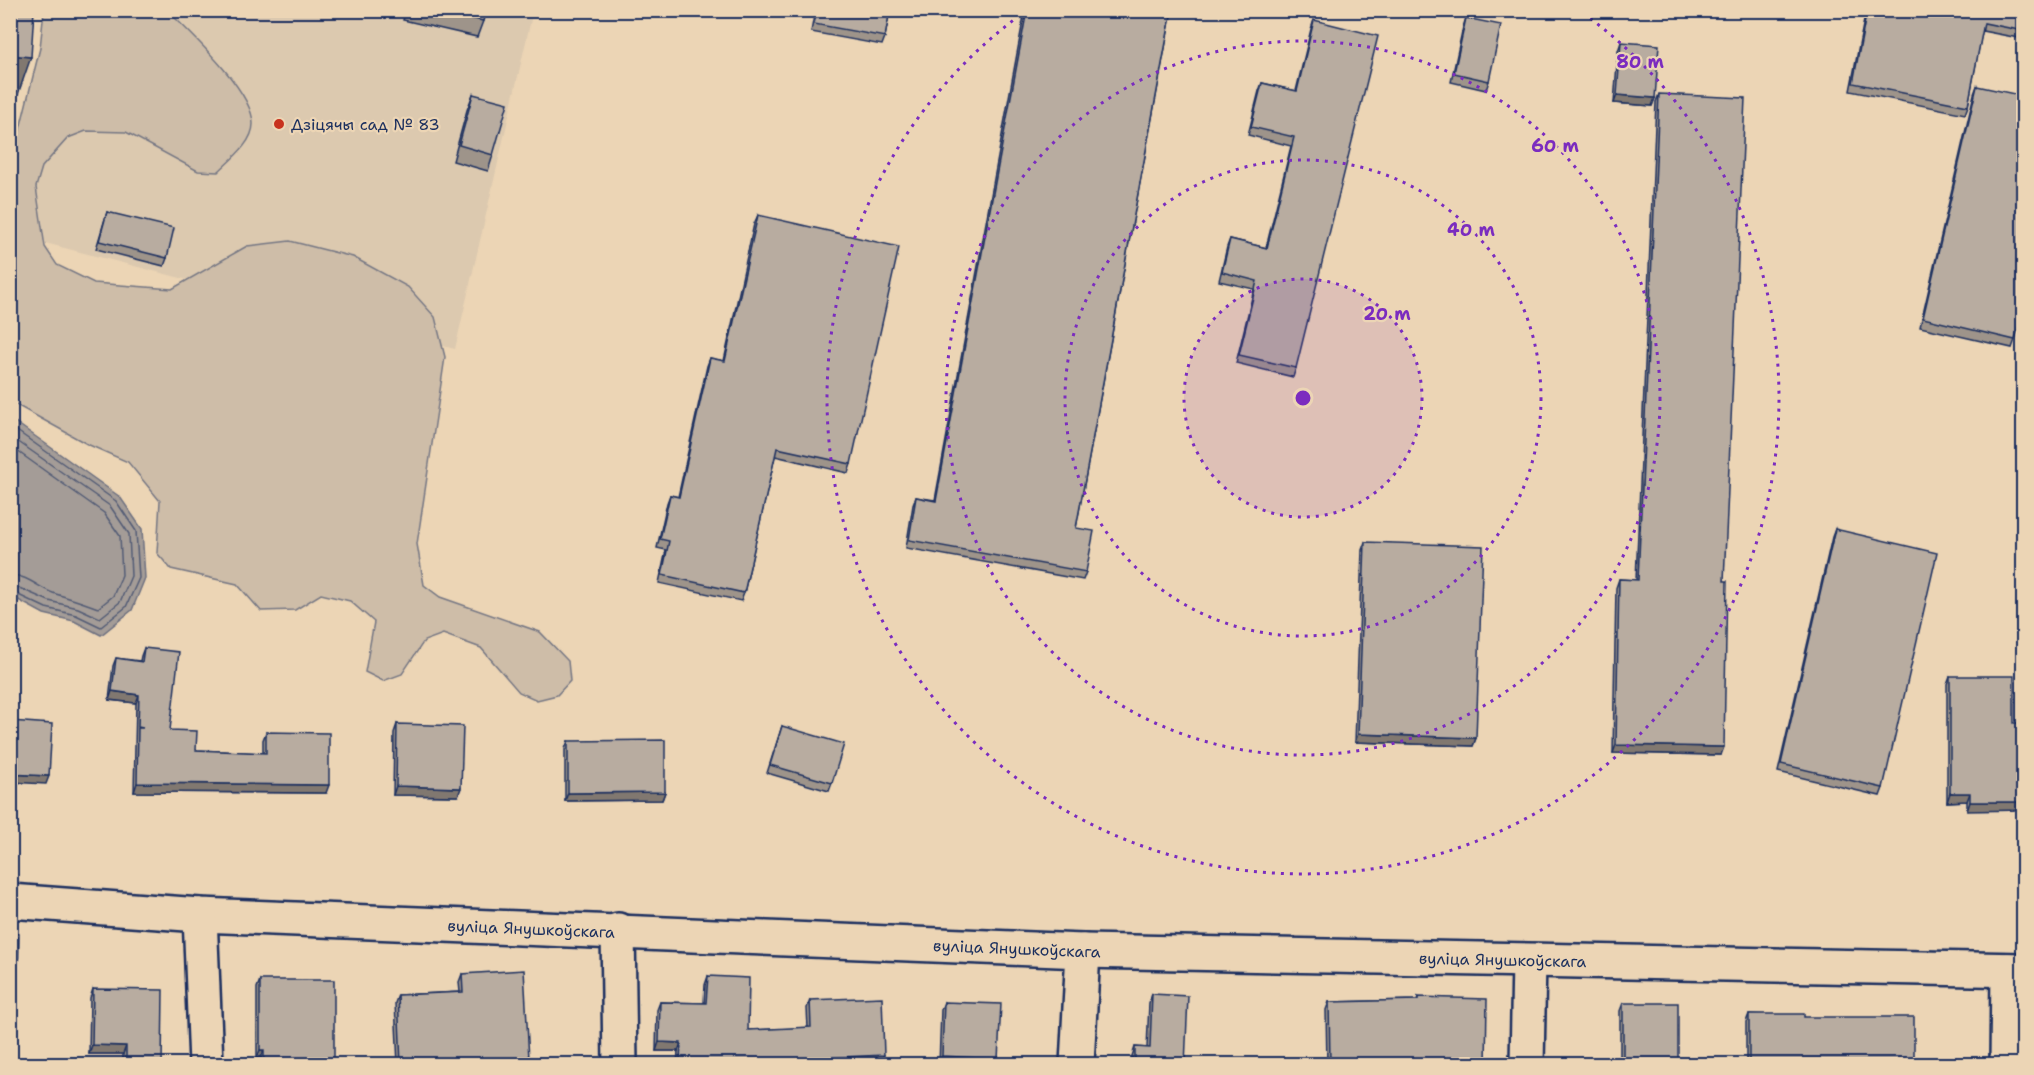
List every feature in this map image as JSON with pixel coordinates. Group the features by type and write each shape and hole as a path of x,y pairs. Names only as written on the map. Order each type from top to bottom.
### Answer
{"street":[{"name":"вуліца Янушкоўскага","path":"10,901 200,915 618,930 1083,951 2016,970"},
{"path":"200,915 206,1065"},
{"path":"618,930 620,1065"},
{"path":"1077,1065 1083,951"},
{"path":"1527,1065 1528,961"},
{"path":"2007,1065 2016,970"}],"shaded area":[{"path":"44,11 168,11 220,64 243,96 253,124 245,144 218,172 198,171 126,132 86,131 68,138 42,167 36,187 45,247 57,265 94,283 172,289 247,246 290,241 353,257 408,287 435,317 445,357 417,544 424,585 440,597 540,632 568,661 570,681 557,695 537,700 519,692 481,648 443,634 424,641 402,674 383,681 365,672 374,622 350,601 321,594 295,610 261,611 237,584 171,569 157,553 160,501 128,462 87,444 11,402 11,165 40,48"},
{"name":"Дзіцячы сад № 83","path":"80,11 533,11 455,349 22,237"}],"water":[{"path":"11,419 120,497 142,529 145,578 132,610 101,635 74,621 44,614 11,596"}],"building":[{"path":"10,10 34,10 31,57 10,55"},
{"path":"438,10 486,10 483,21"},
{"path":"817,10 890,10 885,37 814,24"},
{"path":"1027,10 1172,10 1076,528 1094,531 1086,572 909,540 916,497 936,501"},
{"path":"1867,10 2024,10 2024,31 1984,23 1968,106 1853,83"},
{"path":"1466,18 1501,25 1489,81 1454,73"},
{"path":"1314,20 1378,36 1296,368 1239,355 1257,281 1222,272 1230,239 1267,248 1294,137 1251,127 1262,83 1297,91"},
{"path":"1621,42 1659,45 1655,98 1617,95"},
{"path":"1977,86 2024,96 2024,305 2015,340 1923,318"},
{"path":"473,94 508,103 493,155 459,145"},
{"path":"1659,94 1745,98 1724,581 1727,581 1724,747 1616,745 1619,579 1638,580"},
{"path":"107,212 174,228 167,258 99,241"},
{"path":"758,215 899,247 851,464 777,448 744,593 662,575 669,541 660,539 670,495 679,497 710,358 725,361"},
{"path":"1835,529 1937,553 1883,788 1781,764"},
{"path":"1365,542 1483,546 1476,738 1358,734"},
{"path":"144,648 179,652 170,730 197,731 196,750 266,753 266,732 329,733 329,785 137,783 138,728 143,728 138,727 139,695 112,691 116,658 142,662"},
{"path":"1950,676 2014,676 2014,723 2024,723 2024,802 1970,802 1970,793 1950,793"},
{"path":"10,721 52,724 49,776 10,774"},
{"path":"397,724 463,726 461,788 396,786"},
{"path":"782,726 844,744 832,783 770,765"},
{"path":"665,740 665,792 568,793 568,741"},
{"path":"10,933 19,934 18,976 10,975"},
{"path":"524,970 529,1059 401,1065 398,995 463,992 462,974"},
{"path":"708,976 749,978 748,1030 811,1027 810,1000 882,997 884,1055 747,1062 680,1060 681,1043 659,1042 660,1002 706,1003"},
{"path":"260,980 334,980 334,1065 264,1065 264,1050 260,1050"},
{"path":"93,989 163,990 162,1065 126,1065 126,1046 92,1045"},
{"path":"1152,994 1188,996 1185,1065 1135,1065 1135,1047 1150,1048"},
{"path":"1418,997 1487,999 1486,1065 1341,1065 1341,1061 1330,1062 1329,1002 1418,1000"},
{"path":"944,1002 1001,1004 998,1059 942,1056"},
{"path":"1623,1003 1678,1003 1678,1065 1623,1065"},
{"path":"1749,1014 1804,1014 1804,1017 1914,1017 1914,1065 1749,1065"}],"place":[{"name":"Дзіцячы сад № 83","path":"279,124"}]}
